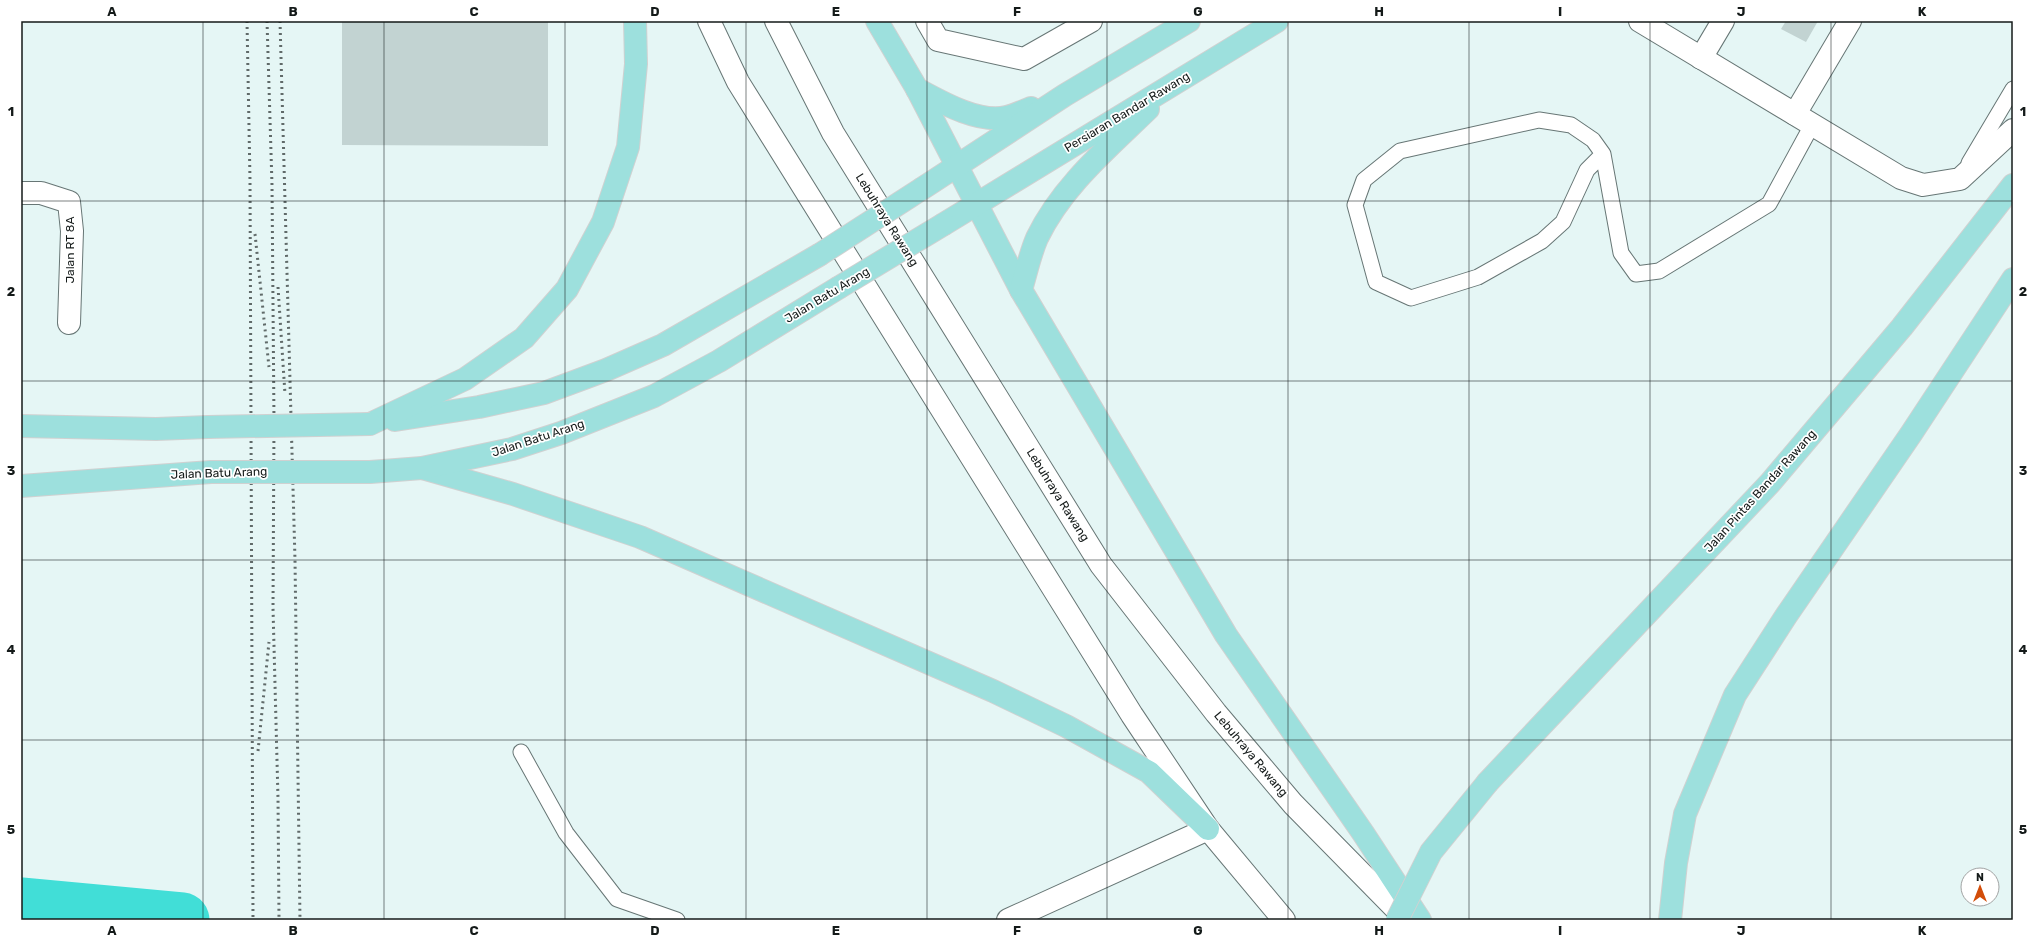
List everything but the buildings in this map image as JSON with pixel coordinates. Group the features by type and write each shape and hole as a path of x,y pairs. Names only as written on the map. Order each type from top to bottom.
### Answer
{"main road":[{"path":"370,424 465,379 524,338 567,289 603,222 628,147 636,64 635,21"},
{"path":"877,21 916,89 1021,290 1226,635 1363,833 1420,920"},
{"path":"21,426 156,428 370,424 479,407 544,393 606,370 663,345 819,255 1066,95 1189,21"},
{"name":"Persiaran Bandar Rawang","path":"976,204 1277,21"},
{"path":"1021,290 1037,238 1059,201 1086,171 1175,83"},
{"path":"916,89 955,109 979,116 1006,118 1066,95"},
{"name":"Jalan Pintas Bandar Rawang","path":"1397,920 1432,852 1488,782 1770,483 1902,327 2013,185"},
{"name":"Jalan Batu Arang","path":"21,486 210,472 370,472 422,468 512,449 561,433 654,396 719,361 976,204"},
{"path":"1670,920 1676,864 1685,814 1735,695 1786,616 1911,434 2013,279"},
{"path":"422,468 513,494 640,537 993,690 1066,726 1149,772 1208,829"}],"street":[{"path":"709,21 738,82 1132,715 1208,829 1284,920"},
{"name":"Lebuhraya Rawang","path":"776,21 833,133 1101,565 1216,713 1293,804 1407,920"},
{"path":"927,21 938,40 1024,59 1091,21"},
{"path":"1640,21 1901,178 1924,185 1960,179 2013,130"},
{"path":"1701,58 1723,21"},
{"path":"1804,120 1850,21"},
{"name":"Jalan RT 8A","path":"21,193 41,193 69,202 72,231 69,323"},
{"path":"1008,920 1208,829"}],"lane":[{"path":"1960,179 2013,89"},
{"path":"1603,154 1588,170 1563,222 1542,241 1478,277 1411,298 1376,282 1355,206 1364,180 1400,151 1539,120 1571,125 1593,140 1603,154 1621,252 1636,274 1659,271 1770,204 1804,120"},
{"path":"521,752 566,833 617,899 677,920"}],"waterway":[{"path":"21,905 182,920"}],"railway":[{"path":"247,21 250,180 253,920"},
{"path":"267,21 272,185 274,422 273,608 278,798 279,920"},
{"path":"280,21 295,560 300,920"},
{"path":"255,234 269,367"},
{"path":"278,287 285,394"},
{"path":"258,751 269,642"}]}
